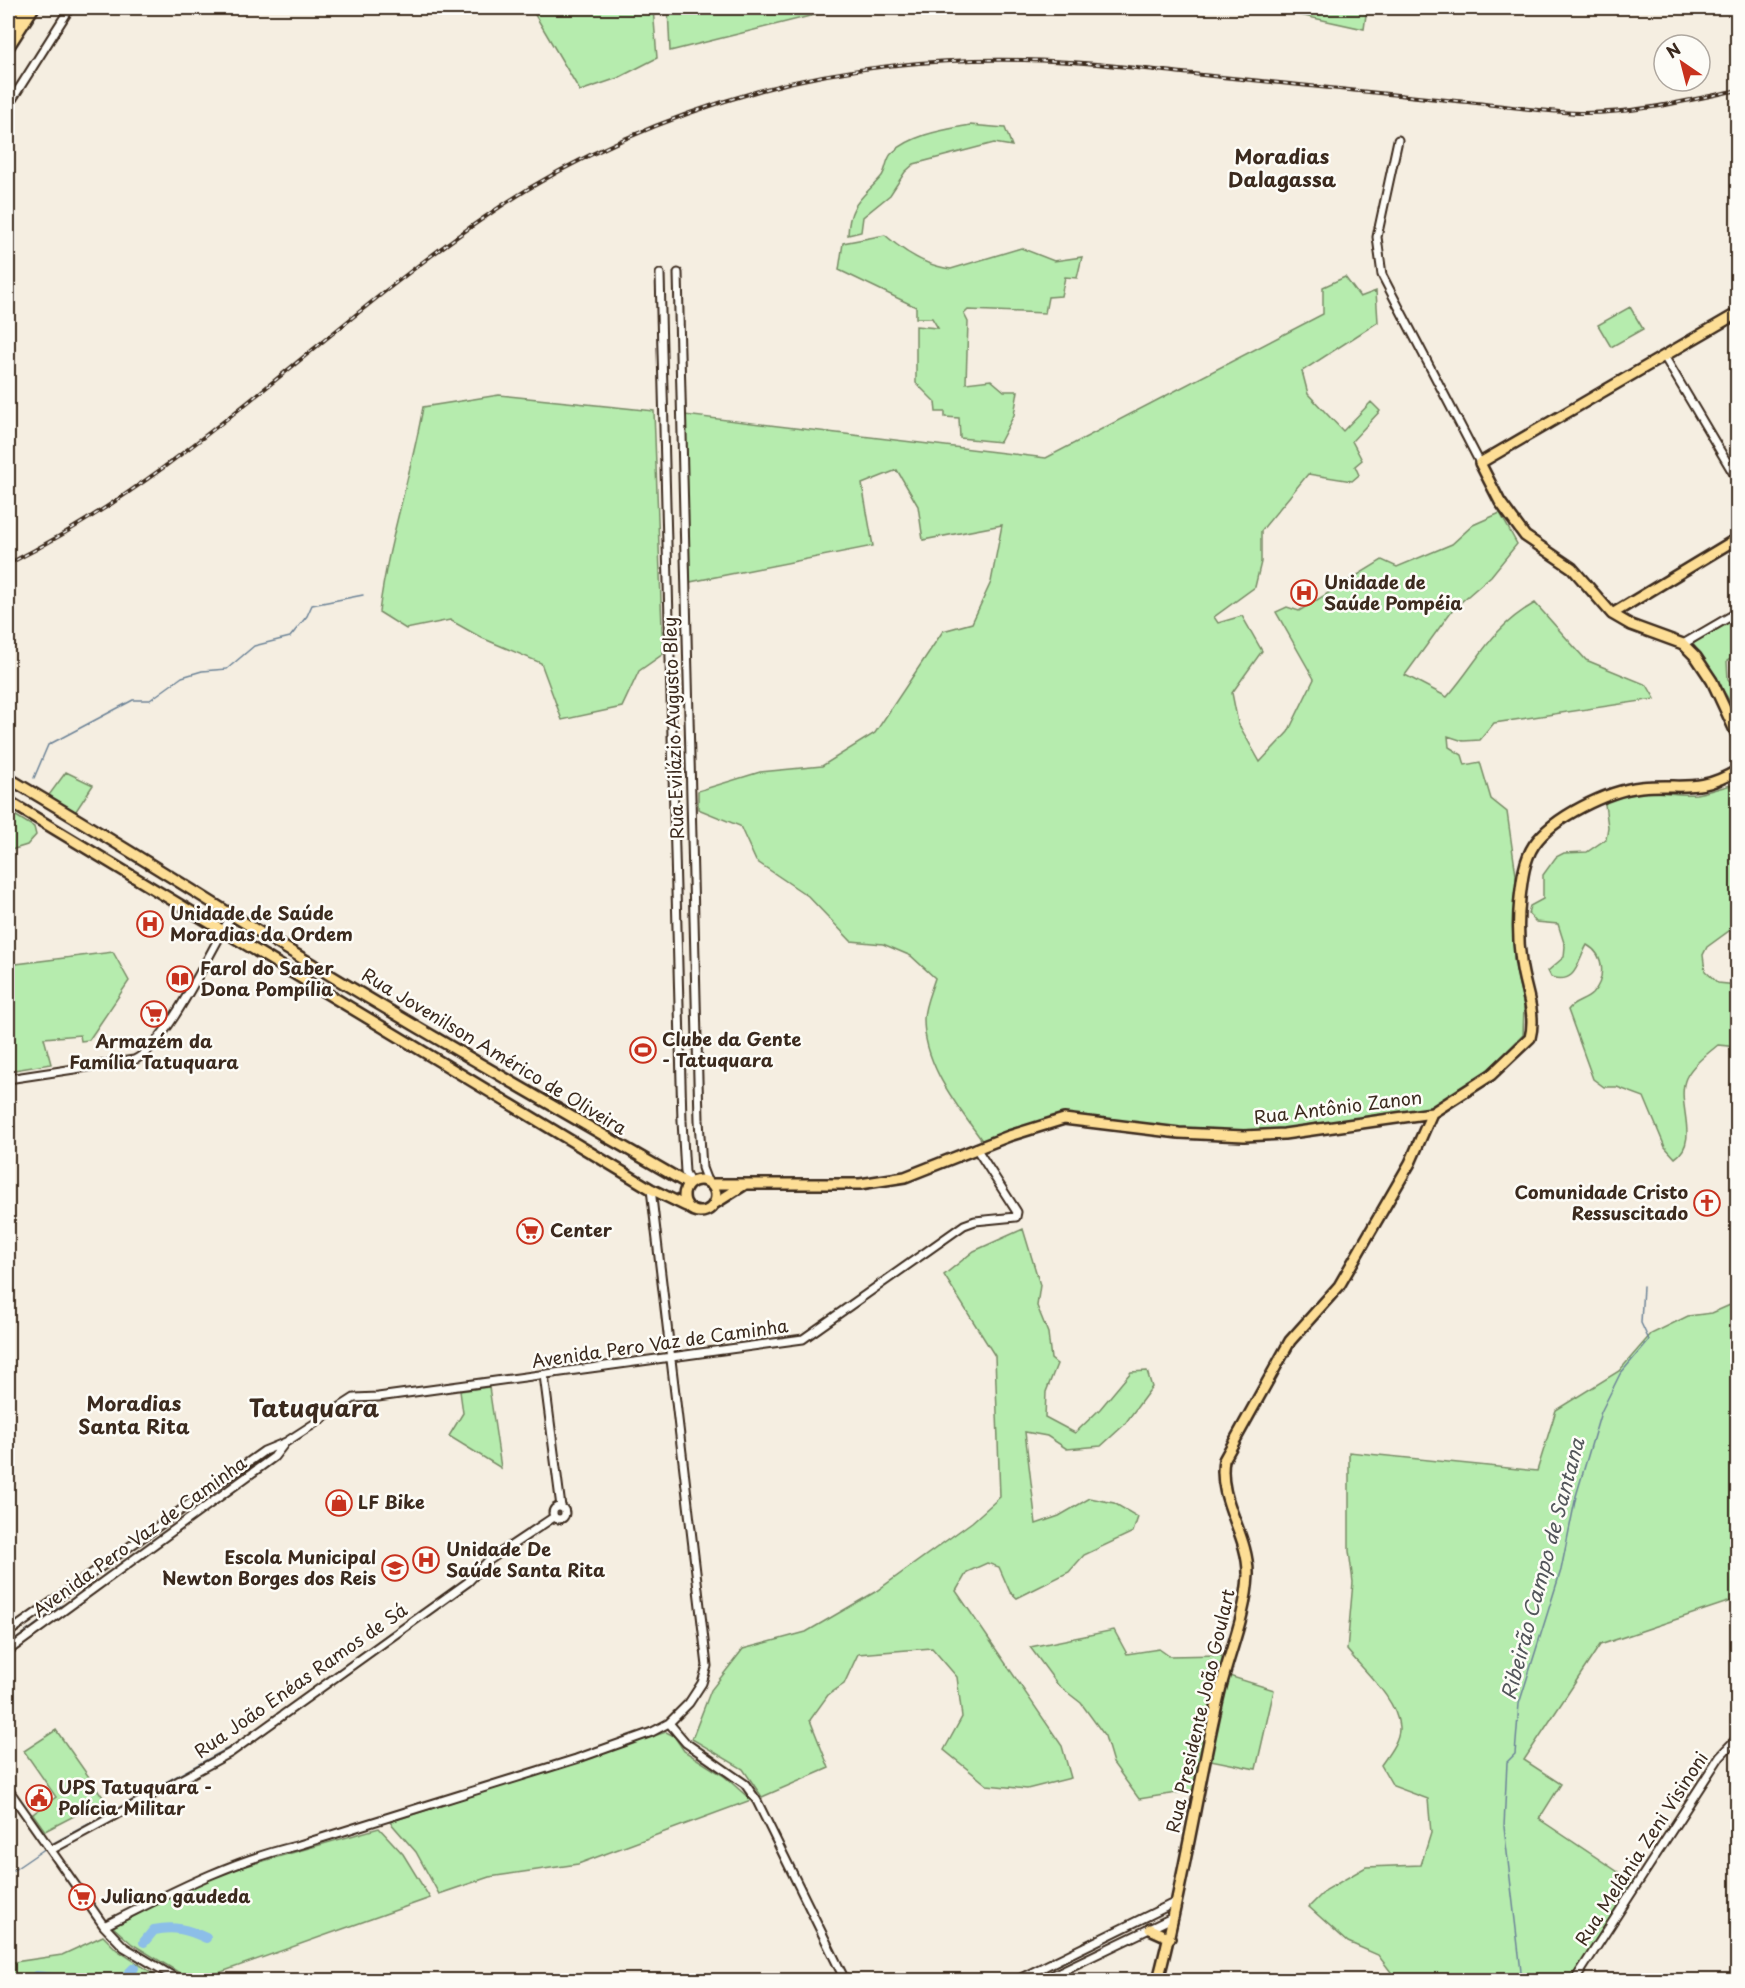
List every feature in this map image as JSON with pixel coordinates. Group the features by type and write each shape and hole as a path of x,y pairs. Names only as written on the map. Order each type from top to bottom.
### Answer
{"highway":[{"path":"8,31 22,8"},
{"path":"8,47 33,8"}],"main road":[{"path":"1737,313 1480,463 1500,502 1524,536 1572,568 1612,614 1631,625 1683,644 1696,657 1712,681 1737,737"},
{"path":"1612,614 1737,538"},
{"name":"Rua Antônio Zanon","path":"709,1183 838,1185 905,1177 930,1169 976,1148 1064,1119 1179,1133 1244,1136 1284,1134 1432,1113 1491,1076 1530,1038 1532,1010 1521,963 1519,906 1525,866 1533,847 1541,836 1575,813 1608,795 1626,789 1656,786 1704,786 1737,770"},
{"name":"Rua Jovenilson Américo de Oliveira","path":"8,778 232,915 681,1175 689,1183"},
{"name":"Rua Jovenilson Américo de Oliveira","path":"8,801 222,932 514,1105 651,1190 686,1206"},
{"path":"185,909 195,901 197,892"},
{"name":"Rua Presidente João Goulart","path":"1158,1980 1170,1938 1219,1695 1244,1604 1248,1574 1245,1553 1221,1473 1224,1460 1285,1349 1340,1286 1410,1163 1432,1113"},
{"path":"699,1180 709,1183 716,1194 714,1204 709,1210 699,1213 686,1206 683,1197 689,1183 699,1180"},
{"name":"Rua Antônio Zanon","path":"714,1204 733,1191 749,1184"},
{"path":"1150,1929 1170,1938"}],"street":[{"path":"8,106 70,8"},
{"path":"1398,141 1377,237 1382,275 1480,463"},
{"name":"Rua Evilázio Augusto Bley","path":"678,273 698,1109 702,1168 709,1183"},
{"name":"Rua Evilázio Augusto Bley","path":"660,274 681,1175"},
{"path":"1664,356 1737,481"},
{"path":"1683,644 1737,612"},
{"path":"8,1079 134,1060 145,1056 161,1037 232,915"},
{"name":"Avenida Pero Vaz de Caminha","path":"8,1633 264,1450 286,1442 354,1398 378,1397 803,1339 964,1225 975,1221 1016,1217 1017,1212 976,1148"},
{"path":"104,1926 213,1871 253,1856 296,1845 576,1759 652,1732 669,1723 702,1683 706,1666 651,1190"},
{"name":"Rua João Enéas Ramos de Sá","path":"50,1849 230,1753 468,1582 488,1561 554,1516 554,1510 561,1507 544,1375"},
{"name":"Avenida Pero Vaz de Caminha","path":"8,1651 197,1515 274,1457 286,1442"},
{"path":"669,1723 686,1743 745,1784 757,1801 845,1980"},
{"name":"Rua Melânia Zeni Visinoni","path":"1575,1980 1720,1756 1737,1737"},
{"path":"8,1789 104,1926 124,1947 179,1980"},
{"path":"1017,1980 1176,1902"},
{"path":"1043,1980 1174,1917"}],"green space":[{"path":"531,8 653,8 657,58 618,78 580,91"},
{"path":"668,8 872,8 826,12 670,51"},
{"path":"1297,8 1367,8 1364,29 1295,14"},
{"path":"970,125 1005,128 1012,146 994,143 914,164 905,172 890,195 863,217 861,232 848,235 854,208 883,174 892,153 919,137"},
{"path":"885,235 915,257 932,265 951,269 1021,248 1054,261 1082,257 1077,278 1065,277 1061,296 1048,297 1045,313 968,310 964,314 968,322 966,383 991,380 1004,391 1018,391 1014,415 1000,442 960,438 959,418 945,417 945,412 936,412 935,402 916,383 916,326 938,328 932,318 916,318 916,307 839,270 843,243"},
{"path":"1345,277 1360,297 1376,291 1378,322 1302,371 1308,394 1343,431 1371,402 1380,411 1352,441 1362,460 1355,466 1359,475 1352,481 1308,474 1261,531 1261,562 1255,587 1214,617 1218,623 1242,616 1262,651 1232,693 1238,723 1260,762 1288,732 1314,679 1276,612 1287,607 1299,611 1382,560 1397,567 1452,544 1473,525 1500,513 1517,544 1491,576 1453,609 1405,675 1447,697 1495,635 1519,613 1535,603 1586,660 1647,685 1655,699 1494,723 1480,740 1463,741 1448,736 1449,747 1462,755 1465,765 1480,762 1491,799 1507,812 1516,875 1514,960 1524,1007 1523,1035 1490,1068 1428,1110 1257,1134 1181,1130 1059,1115 983,1142 944,1084 936,1069 925,1036 924,1014 935,978 911,956 883,944 851,941 808,896 756,861 740,826 698,809 698,791 760,772 822,766 875,733 943,631 972,623 991,582 1002,525 923,540 918,506 897,470 862,484 873,546 690,582 685,415 1046,458 1323,314 1323,287"},
{"path":"1630,307 1643,329 1611,347 1598,325"},
{"path":"499,395 654,411 663,654 639,671 622,707 562,720 541,663 482,638 450,620 406,629 379,612 388,560 423,407"},
{"path":"1737,613 1737,655 1727,661 1728,679 1737,690 1737,700 1731,703 1693,644 1703,634"},
{"path":"66,772 93,785 74,814 49,795"},
{"path":"1737,784 1737,925 1707,947 1703,955 1705,971 1718,983 1737,985 1737,1095 1731,1090 1735,1073 1734,1057 1729,1046 1718,1045 1696,1064 1686,1078 1683,1098 1686,1142 1682,1151 1675,1158 1665,1147 1644,1097 1617,1087 1604,1087 1593,1079 1568,1010 1597,988 1601,968 1597,955 1587,945 1571,975 1560,979 1551,977 1548,971 1564,957 1565,946 1558,924 1536,922 1528,913 1530,906 1543,899 1543,875 1556,857 1564,853 1587,852 1606,839 1608,827 1605,804 1614,797 1636,792 1696,794"},
{"path":"8,811 34,827 36,835 27,845 8,851"},
{"path":"113,952 129,981 89,1040 81,1041 80,1035 44,1038 51,1064 8,1071 8,965"},
{"path":"1023,1229 1040,1285 1037,1306 1048,1333 1051,1359 1057,1364 1046,1392 1045,1417 1075,1433 1100,1409 1131,1372 1147,1371 1152,1387 1124,1425 1101,1446 1067,1449 1047,1436 1025,1432 1036,1524 1059,1516 1090,1498 1114,1503 1138,1517 1133,1532 1084,1555 1069,1572 1017,1598 1010,1592 999,1567 987,1563 967,1572 956,1591 1062,1746 1071,1778 1027,1789 987,1785 944,1750 962,1717 957,1677 932,1648 858,1654 844,1684 828,1695 810,1720 829,1768 762,1797 743,1769 692,1739 711,1690 743,1649 806,1632 875,1592 972,1522 1000,1497 995,1356 944,1275 974,1251"},
{"path":"1737,1302 1737,1599 1600,1645 1524,1760 1561,1784 1539,1819 1633,1882 1570,1980 1397,1980 1378,1955 1348,1942 1309,1907 1326,1890 1366,1867 1421,1865 1431,1833 1428,1799 1393,1786 1381,1765 1393,1747 1399,1732 1397,1717 1392,1706 1379,1686 1347,1650 1353,1582 1349,1551 1349,1452 1537,1471 1556,1410 1619,1371 1651,1334 1688,1316 1712,1313"},
{"path":"489,1387 501,1468 449,1436 463,1413 460,1391"},
{"path":"1114,1630 1127,1654 1159,1649 1169,1656 1221,1655 1229,1676 1274,1690 1256,1769 1206,1759 1195,1790 1139,1799 1113,1763 1105,1736 1081,1703 1058,1685 1030,1647"},
{"path":"56,1730 105,1800 45,1831 33,1814 56,1797 24,1751"},
{"path":"666,1732 674,1736 684,1751 724,1776 751,1800 578,1864 489,1877 439,1894 416,1852 390,1822"},
{"path":"379,1828 403,1854 430,1898 199,1980 191,1980 132,1944 113,1927 211,1876"},
{"path":"103,1936 117,1950 157,1976 155,1980 8,1980 8,1963 62,1955"}],"waterway":[{"path":"34,778 48,745 133,700 150,700 182,677 202,671 227,669 254,646 290,637 307,616 312,605 363,595"},
{"name":"Ribeirão Campo de Santana","path":"1522,1980 1504,1827 1507,1762 1515,1754 1519,1704 1561,1570 1576,1496 1601,1412 1620,1374 1649,1340 1641,1323 1643,1286"},
{"path":"73,1598 138,1552"},
{"path":"8,1645 62,1605"},
{"path":"50,1845 243,1740 396,1628"},
{"path":"8,1874 46,1848"},
{"path":"144,1942 154,1930 168,1928 186,1930 206,1938"},
{"path":"122,1980 134,1968"},
{"path":"33,1980 36,1976 72,1980"}],"railway":[{"path":"8,564 73,528 135,488 254,398 428,258 519,194 585,158 655,126 762,90 859,70 925,63 991,60 1095,64 1579,113 1639,109 1738,90"}],"place":[{"name":"Unidade de Saúde Pompéia","path":"1304,593"},
{"name":"Unidade de Saúde Moradias da Ordem","path":"150,924"},
{"name":"Farol do Saber Dona Pompília","path":"180,979"},
{"name":"Armazém da Família Tatuquara","path":"154,1014"},
{"name":"Clube da Gente - Tatuquara","path":"643,1050"},
{"name":"Comunidade Cristo Ressuscitado","path":"1707,1203"},
{"name":"Center","path":"530,1231"},
{"name":"LF Bike","path":"339,1503"},
{"name":"Unidade De Saúde Santa Rita","path":"426,1560"},
{"name":"Escola Municipal Newton Borges dos Reis","path":"395,1568"},
{"name":"UPS Tatuquara - Polícia Militar","path":"39,1798"},
{"name":"Juliano gaudeda","path":"82,1897"}],"district":[{"name":"Moradias Dalagassa","path":"1282,168"},
{"name":"Tatuquara","path":"314,1409"},
{"name":"Moradias Santa Rita","path":"134,1416"}]}
